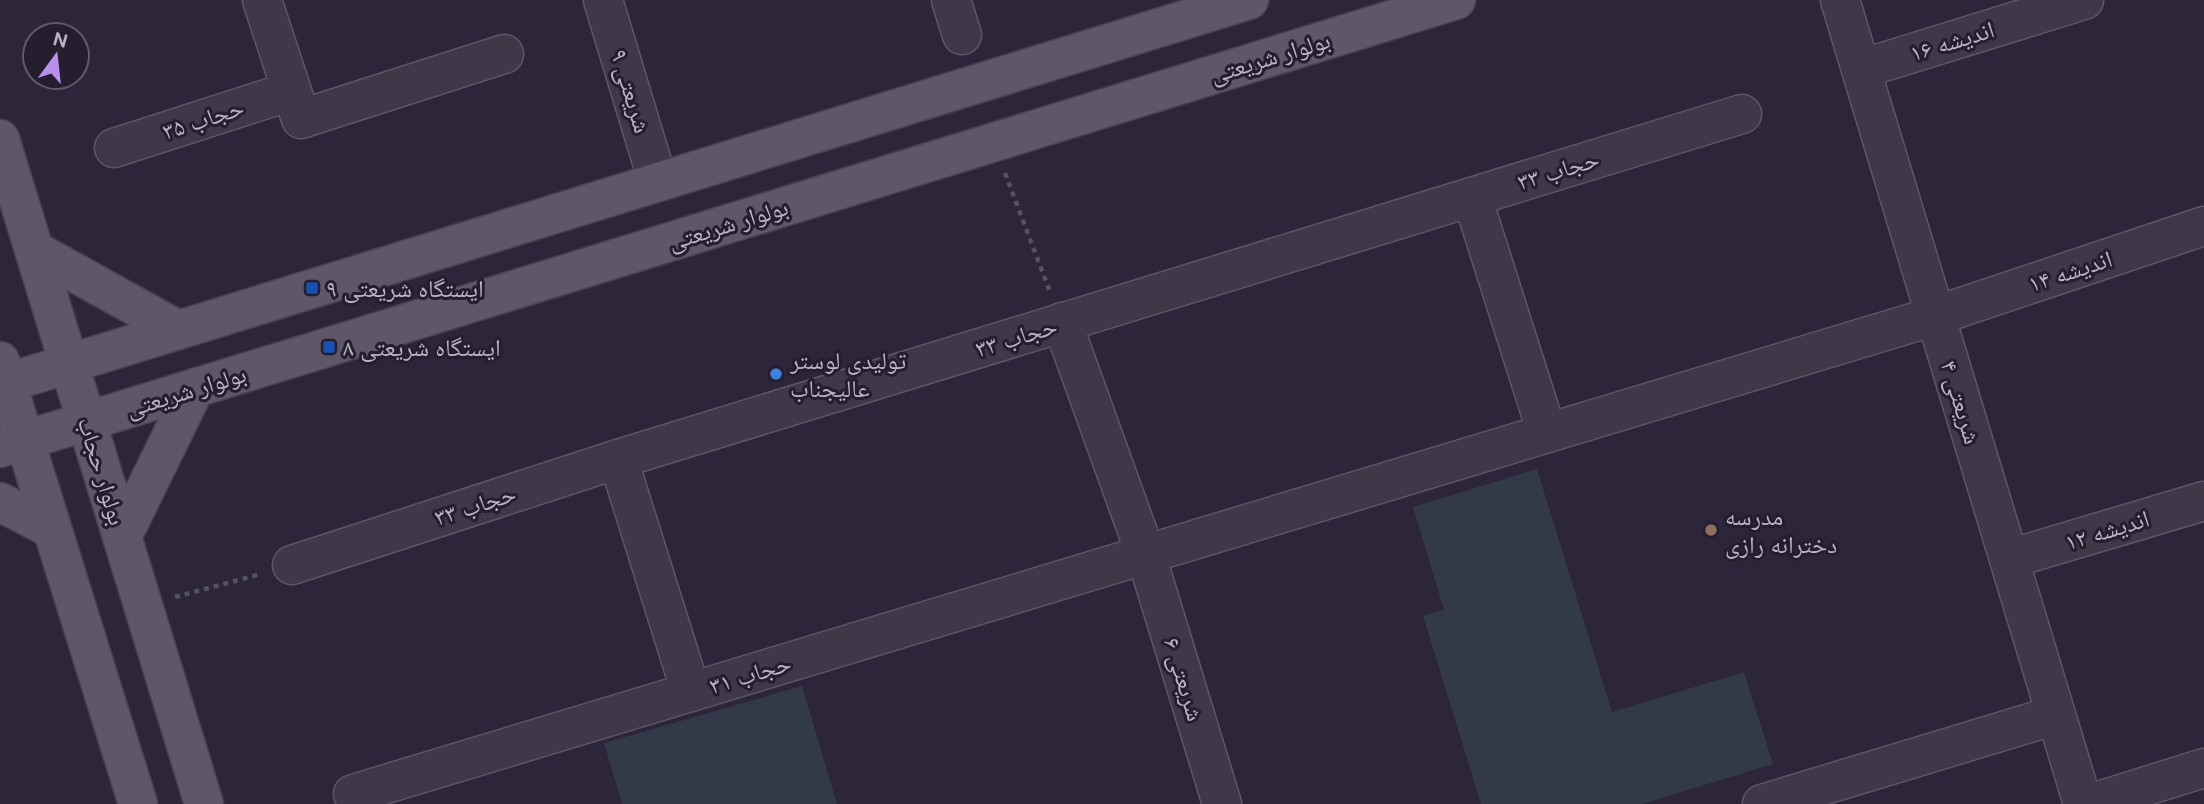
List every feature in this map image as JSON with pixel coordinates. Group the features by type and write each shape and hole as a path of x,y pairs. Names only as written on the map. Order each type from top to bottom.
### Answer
{"main road":[{"path":"138,804 52,529 12,444 2,376 69,363 1249,0"},
{"name":"بولوار شریعتی","path":"12,444 1456,0"},
{"name":"بولوار حجاب","path":"0,139 204,804"},
{"path":"34,250 178,330"},
{"path":"122,537 195,388"},
{"path":"0,502 52,529"}],"street":[{"path":"262,0 301,119 504,54"},
{"name":"شریعتی ۹","path":"603,0 659,182"},
{"name":"شریعتی ۴","path":"1840,0 2083,804"},
{"name":"اندیشه ۱۶","path":"1861,69 2084,0"},
{"name":"حجاب ۳۵","path":"114,148 291,91"},
{"name":"حجاب ۳۳","path":"292,565 618,459 1742,114"},
{"path":"1472,197 1547,433"},
{"name":"اندیشه ۱۴","path":"1547,433 1935,316 2204,226"},
{"name":"شریعتی ۶","path":"1062,323 1146,555 1222,804"},
{"name":"حجاب ۳۱","path":"353,794 1547,433"},
{"path":"618,459 691,692"},
{"name":"اندیشه ۱۲","path":"2009,559 2204,501"},
{"path":"1762,804 2056,715"},
{"path":"2089,804 2204,768"}],"path":[{"path":"994,142 1062,323"},
{"path":"143,606 292,565"}],"shaded area":[{"path":"1537,469 1612,712 1744,672 1773,764 1642,804 1481,804 1423,616 1444,610 1413,507"},
{"path":"802,686 837,804 622,804 604,743"}],"place":[{"name":"ایستگاه شریعتی ۹","path":"312,288"},
{"name":"ایستگاه شریعتی ۸","path":"329,347"},
{"name":"تولیدی لوستر عالیجناب","path":"776,374"},
{"name":"مدرسه دخترانه رازی","path":"1711,530"}]}
